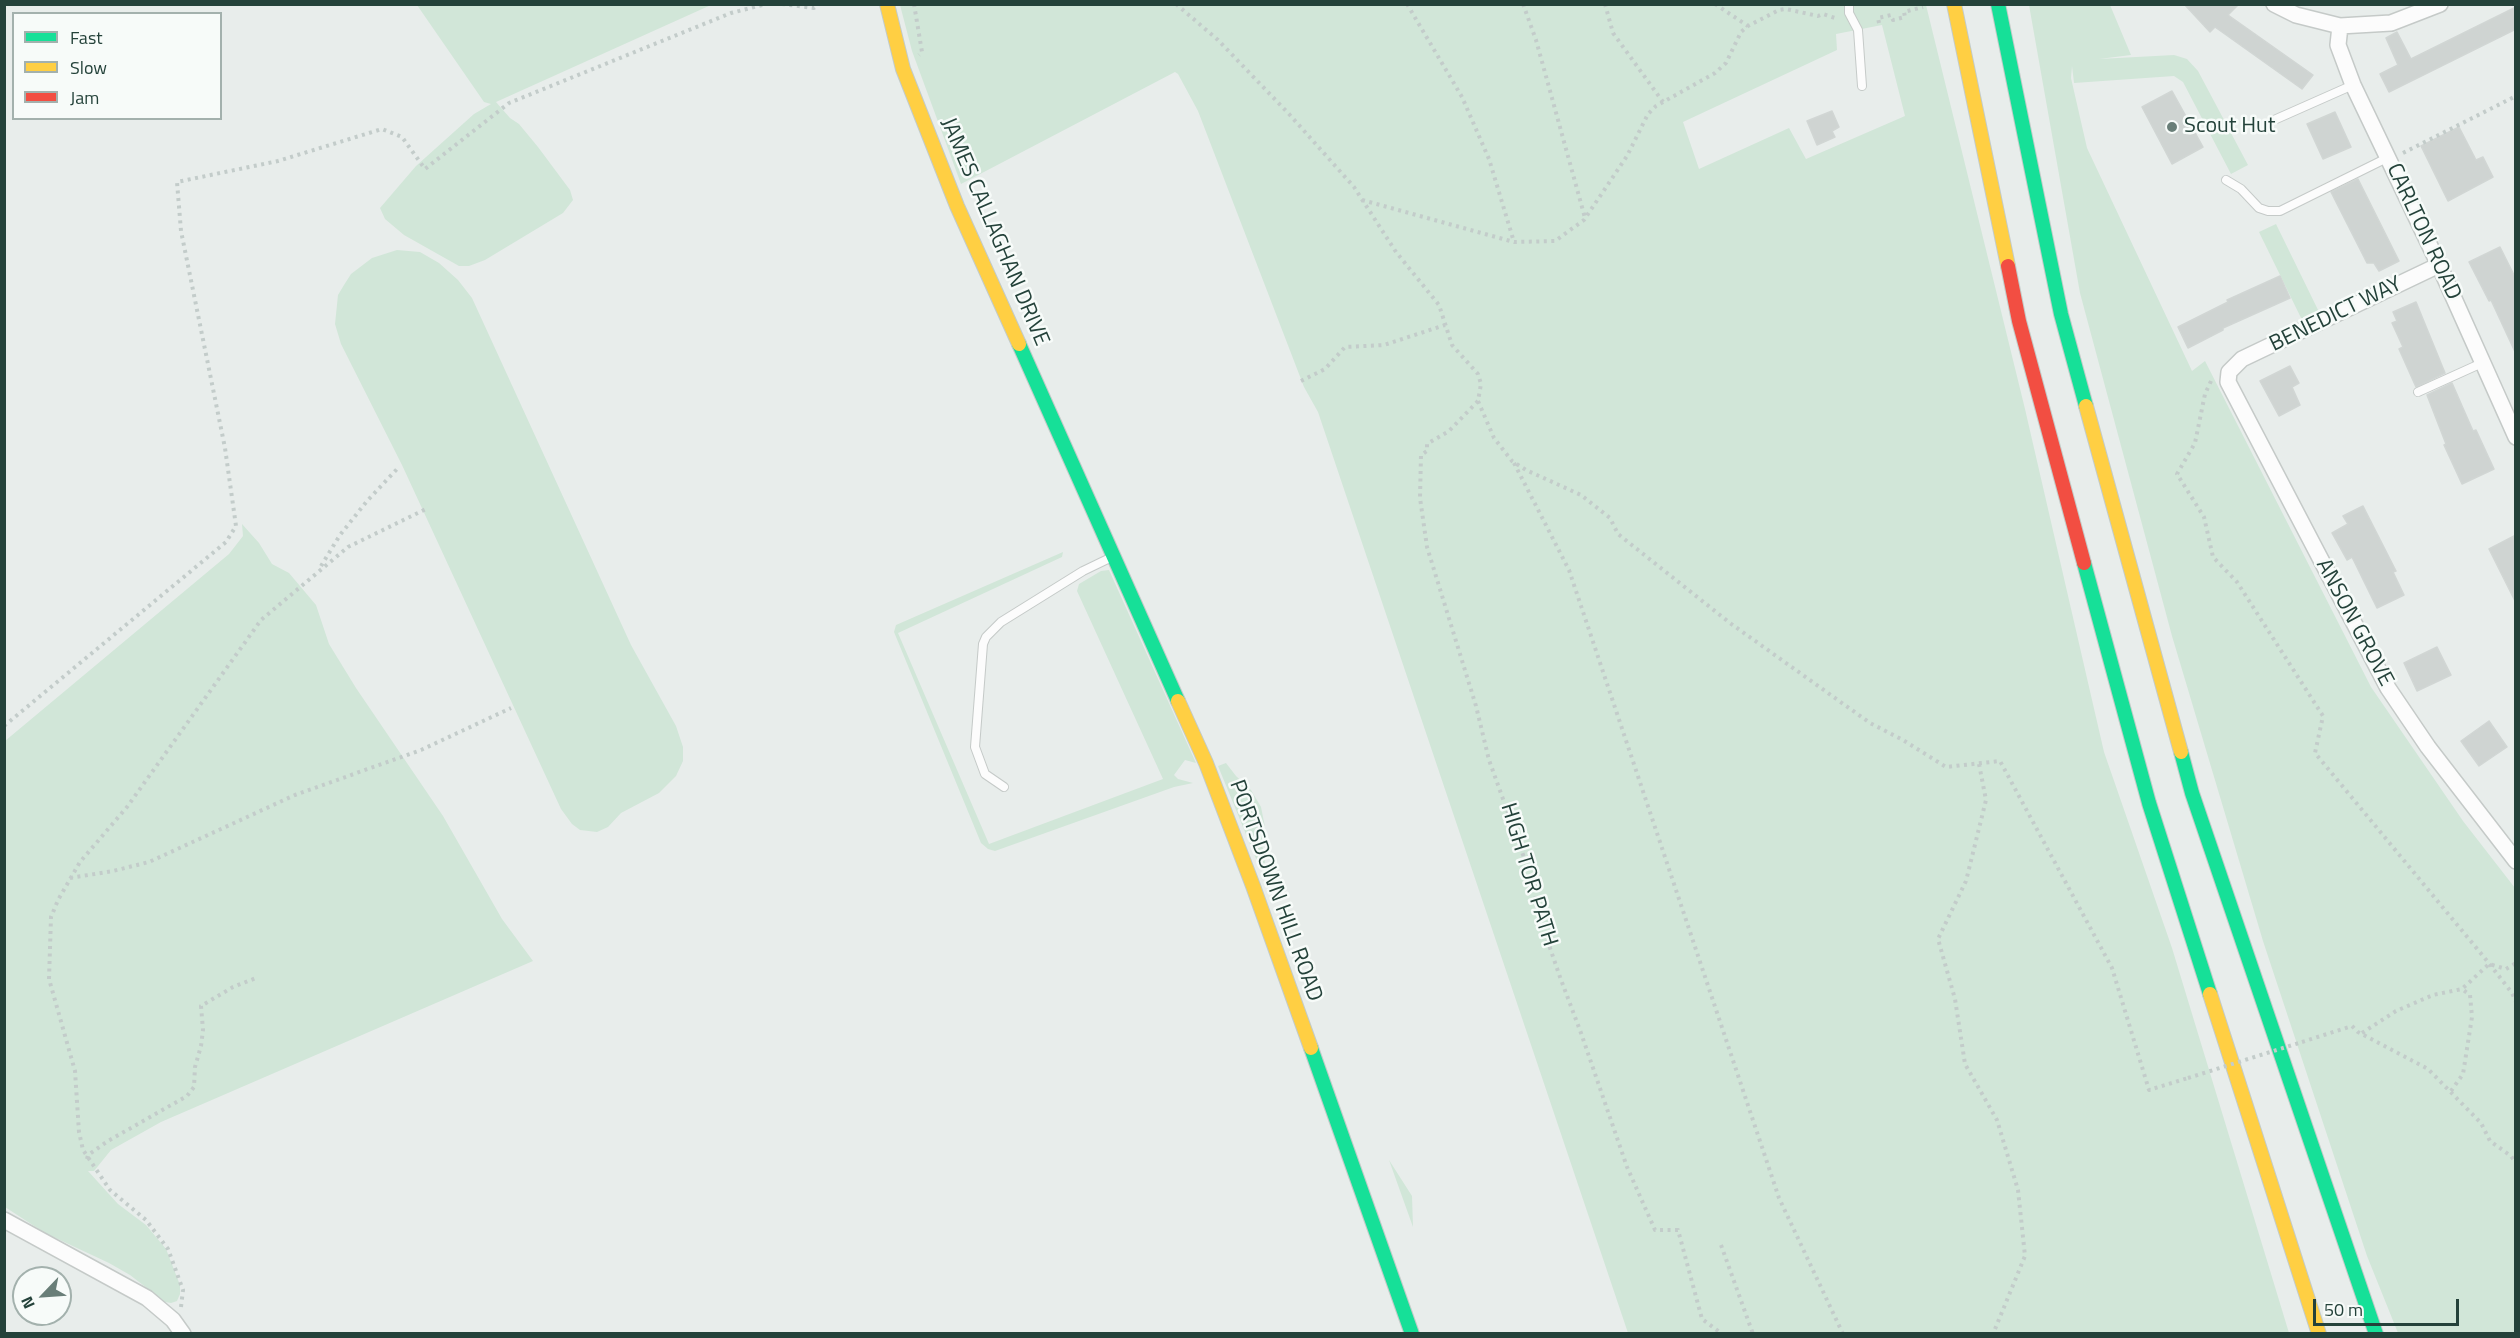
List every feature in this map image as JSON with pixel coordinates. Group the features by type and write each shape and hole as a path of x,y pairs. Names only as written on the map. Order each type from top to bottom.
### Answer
{"main road":[{"name":"JAMES CALLAGHAN DRIVE","path":"887,4 903,69 926,128 994,289 1076,472"},
{"path":"1954,4 2019,321 2149,803 2319,1334"},
{"path":"1998,4 2061,314 2192,793 2376,1334"},
{"name":"PORTSDOWN HILL ROAD","path":"1076,472 1206,763 1253,886 1412,1334"}],"street":[{"path":"2274,4 2296,15 2340,26 2391,23 2440,4"},
{"name":"CARLTON ROAD","path":"2340,26 2338,45 2353,85 2439,265 2516,437"},
{"name":"BENEDICT WAY","path":"2231,369 2242,359 2439,265"},
{"name":"ANSON GROVE","path":"2231,369 2228,382 2388,688 2428,747 2516,861"},
{"path":"4,1220 147,1298 173,1320 183,1334"}],"lane":[{"path":"1849,9 1858,30 1862,86"},
{"path":"2274,120 2353,85"},
{"path":"2226,180 2241,189 2259,207 2268,211 2280,211 2388,158"},
{"path":"2418,392 2482,363"},
{"path":"1004,787 985,774 975,747 983,644 986,637 1000,622 1083,571 1114,557"}],"path":[{"path":"4,726 226,542 236,526 225,448 181,231 177,182 278,161 353,140 382,129 402,137 425,169 509,103 732,13 766,4"},
{"path":"782,4 814,8 819,4"},
{"path":"1176,4 1218,40 1354,188 1396,252 1439,305 1452,345 1478,374 1481,384 1478,401 1494,438 1512,461 1569,570 1779,1198 1843,1334"},
{"path":"1407,4 1462,97 1490,159 1514,242"},
{"path":"1523,4 1536,40 1585,218"},
{"path":"1605,4 1613,33 1663,102"},
{"path":"1715,4 1748,26"},
{"path":"1879,23 1878,18 1892,15 1893,20 1905,17 1904,12 1923,7"},
{"path":"1362,199 1514,242 1555,241 1585,218 1627,156 1648,114 1663,102 1715,73 1726,63 1741,32 1748,26 1779,10 1786,9 1818,16 1823,14 1840,20 1849,9"},
{"path":"2388,158 2516,96"},
{"path":"1301,381 1325,369 1345,347 1384,345 1445,325"},
{"path":"2231,369 2212,377 2205,394 2195,443 2177,474 2204,518 2213,558 2237,582 2323,716 2315,753 2488,964 2516,1002"},
{"name":"HIGH TOR PATH","path":"1478,401 1449,431 1427,444 1427,451 1421,455 1420,498 1426,547 1476,706 1489,760 1531,877 1540,919 1626,1167 1655,1230 1678,1230 1702,1319 1722,1334"},
{"path":"1512,461 1526,470 1581,495 1610,518 1618,534 1730,623 1870,723 1903,740 1946,767 2000,761 2112,968 2149,1090 2352,1026 2428,1070 2481,1123 2490,1141 2511,1156 2516,1163"},
{"path":"318,571 340,536 367,501 398,468"},
{"path":"173,1320 184,1298 168,1249 146,1220 110,1190 87,1159 79,1132 75,1071 49,979 51,917 70,878 96,841 127,807 261,620 348,547 426,508"},
{"path":"70,878 149,862 295,795 421,750 511,708"},
{"path":"1979,764 1986,800 1966,881 1938,939 1955,999 1965,1064 1997,1120 2018,1190 2025,1256 1993,1334"},
{"path":"2488,964 2506,969 2516,963"},
{"path":"2362,1033 2396,1011 2433,995 2462,989 2488,964"},
{"path":"87,1159 88,1155 108,1141 187,1096 194,1087 195,1067 201,1046 203,1030 201,1006 233,987 256,978"},
{"path":"2451,1091 2463,1074 2472,1017 2470,995 2462,989"},
{"path":"1721,1245 1753,1334"}],"green space":[{"path":"417,5 711,5 496,102 510,118 519,124 538,147 570,190 573,200 563,213 485,260 469,266 459,266 404,235 385,219 380,208 416,166 474,114 491,104 484,102"},
{"path":"900,5 1926,5 2025,409 2104,752 2172,948 2289,1333 1628,1333 1318,412 1304,387 1198,111 1178,74 1175,72 961,184 912,51","holes":["1882,25 1905,116 1806,159 1789,128 1699,169 1683,122 1837,50 1836,34"]},
{"path":"2029,5 2110,5 2131,55 2099,59 2174,55 2187,59 2198,71 2248,165 2231,174 2183,82 2174,76 2074,83 2072,66 2071,78 2087,148 2192,371 2205,361 2371,687 2463,821 2515,888 2515,1333 2398,1333 2367,1256 2263,941 2172,636 2080,293"},
{"path":"2276,224 2320,314 2303,322 2259,232"},
{"path":"397,250 420,252 439,263 458,280 472,298 631,645 676,726 683,747 683,761 676,776 659,793 621,813 608,827 597,832 580,830 572,824 561,809 402,465 341,344 335,324 338,295 351,274 372,258"},
{"path":"242,524 259,543 272,564 289,573 316,605 329,644 356,688 443,816 502,919 533,961 161,1122 111,1150 94,1171 88,1171 118,1204 146,1225 166,1249 180,1285 177,1301 171,1303 165,1302 130,1275 45,1233 5,1207 5,741 229,554 243,536"},
{"path":"1063,552 1062,557 898,633 989,844 1163,779 1077,591 1079,584 1101,571 1109,570 1196,763 1185,760 1174,775 1178,779 1193,783 1174,787 995,851 981,843 894,632 896,625"},
{"path":"1226,763 1251,790 1261,807 1265,827 1262,844 1265,863 1259,866 1218,766"},
{"path":"1389,1160 1412,1196 1413,1227"}],"building":[{"path":"2184,4 2239,4 2228,15 2313,75 2302,89 2215,27 2210,32"},
{"path":"2516,7 2516,29 2389,92 2380,74 2398,65 2386,38 2397,32 2411,59"},
{"name":"Scout Hut","path":"2172,91 2203,147 2172,164 2142,107"},
{"path":"1832,111 1839,127 1832,131 1835,137 1817,145 1807,121"},
{"path":"2335,112 2351,147 2323,159 2307,124"},
{"path":"2459,127 2476,160 2483,157 2493,177 2448,201 2421,146"},
{"path":"2358,179 2399,261 2379,271 2374,263 2367,263 2331,192"},
{"path":"2500,247 2516,279 2516,354 2491,300 2489,301 2469,262"},
{"path":"2280,276 2290,298 2223,328 2188,348 2178,327 2228,302 2227,300"},
{"path":"2416,302 2445,373 2416,387 2399,349 2403,347 2392,323 2397,321 2393,312"},
{"path":"2290,366 2299,383 2292,387 2300,405 2279,416 2260,381"},
{"path":"2452,383 2473,431 2476,430 2494,469 2462,484 2444,445 2446,444 2427,395"},
{"path":"2363,506 2396,571 2393,572 2404,595 2377,608 2352,557 2347,560 2332,533 2348,524 2343,516"},
{"path":"2516,535 2516,603 2489,549"},
{"path":"2437,647 2451,675 2417,691 2404,663"},
{"path":"2489,721 2507,747 2479,766 2461,741"}],"traffic: fast":[{"path":"1998,4 2061,314 2086,406"},
{"path":"1019,344 1178,701"},
{"path":"2084,563 2149,803 2210,994"},
{"path":"2181,752 2192,793 2376,1334"},
{"path":"1311,1048 1412,1334"}],"traffic: slow":[{"path":"887,4 903,69 957,206 1019,344"},
{"path":"1954,4 2008,266"},
{"path":"2086,406 2181,752"},
{"path":"1178,701 1206,763 1311,1048"},
{"path":"2210,994 2319,1334"}],"traffic: jam":[{"path":"2008,266 2019,321 2084,563"}],"place":[{"name":"Scout Hut","path":"2172,127"}]}
